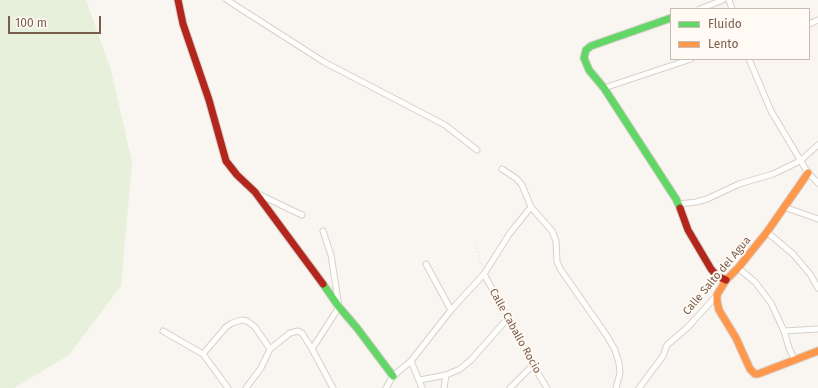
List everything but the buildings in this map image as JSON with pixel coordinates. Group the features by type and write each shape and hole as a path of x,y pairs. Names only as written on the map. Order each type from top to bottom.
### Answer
{"street":[{"path":"178,0 183,24 209,100 226,161 236,175 255,192 313,268 339,307 357,328 393,376"},
{"path":"227,0 324,62 445,125 477,150"},
{"path":"708,8 723,0"},
{"path":"670,18 591,46 584,54 585,62 589,70 604,88 679,204 688,230 711,269 717,276 726,280"},
{"path":"604,88 688,60"},
{"path":"749,60 769,107 800,161 808,173 818,183"},
{"path":"679,204 707,198 739,184 773,174 800,161 818,145"},
{"path":"502,169 517,179 522,185 531,207 552,231 556,241 558,265 615,350 620,373 616,388"},
{"name":"Calle Salto del Agua","path":"639,388 663,356 667,345 688,327 717,295 726,280 738,268 767,232 808,173"},
{"path":"255,192 302,215"},
{"path":"386,388 393,376 411,361 451,310 484,274 510,233 531,207"},
{"path":"784,207 818,219"},
{"path":"312,349 339,307 331,255 323,231"},
{"path":"767,232 793,254 810,274 818,288"},
{"path":"426,264 451,310"},
{"path":"738,268 755,282 766,296 784,331 789,348 795,360"},
{"name":"Calle Caballo Rocio","path":"484,274 533,365 548,388"},
{"path":"717,295 719,310 736,338 747,365 752,372 758,374 818,351"},
{"path":"420,380 454,373 466,365 508,318"},
{"path":"203,354 226,327 232,323 242,320 247,321 255,327 270,349"},
{"path":"784,331 818,329"},
{"path":"163,331 203,354 228,388"},
{"path":"246,388 254,379 270,349 279,341 295,331 302,333 333,388"},
{"path":"411,361 422,388"},
{"path":"510,388 533,365"},
{"path":"444,388 446,375"}],"path":[{"path":"476,244 484,274"}],"green space":[{"path":"0,0 86,0 111,70 132,162 121,286 69,355 14,388 0,388"}],"traffic: fast":[{"path":"670,18 591,46 586,50 584,58 589,70 604,88 676,199 680,208"},
{"path":"323,284 393,376"}],"traffic: slow":[{"path":"808,173 767,232 738,268 726,280 717,295 717,301 719,310 736,338 750,369 755,374 818,351"}],"traffic: jam":[{"path":"178,0 183,24 209,100 226,161 237,175 255,192 323,284"},
{"path":"680,208 688,230 711,269 717,276 726,280"}]}
